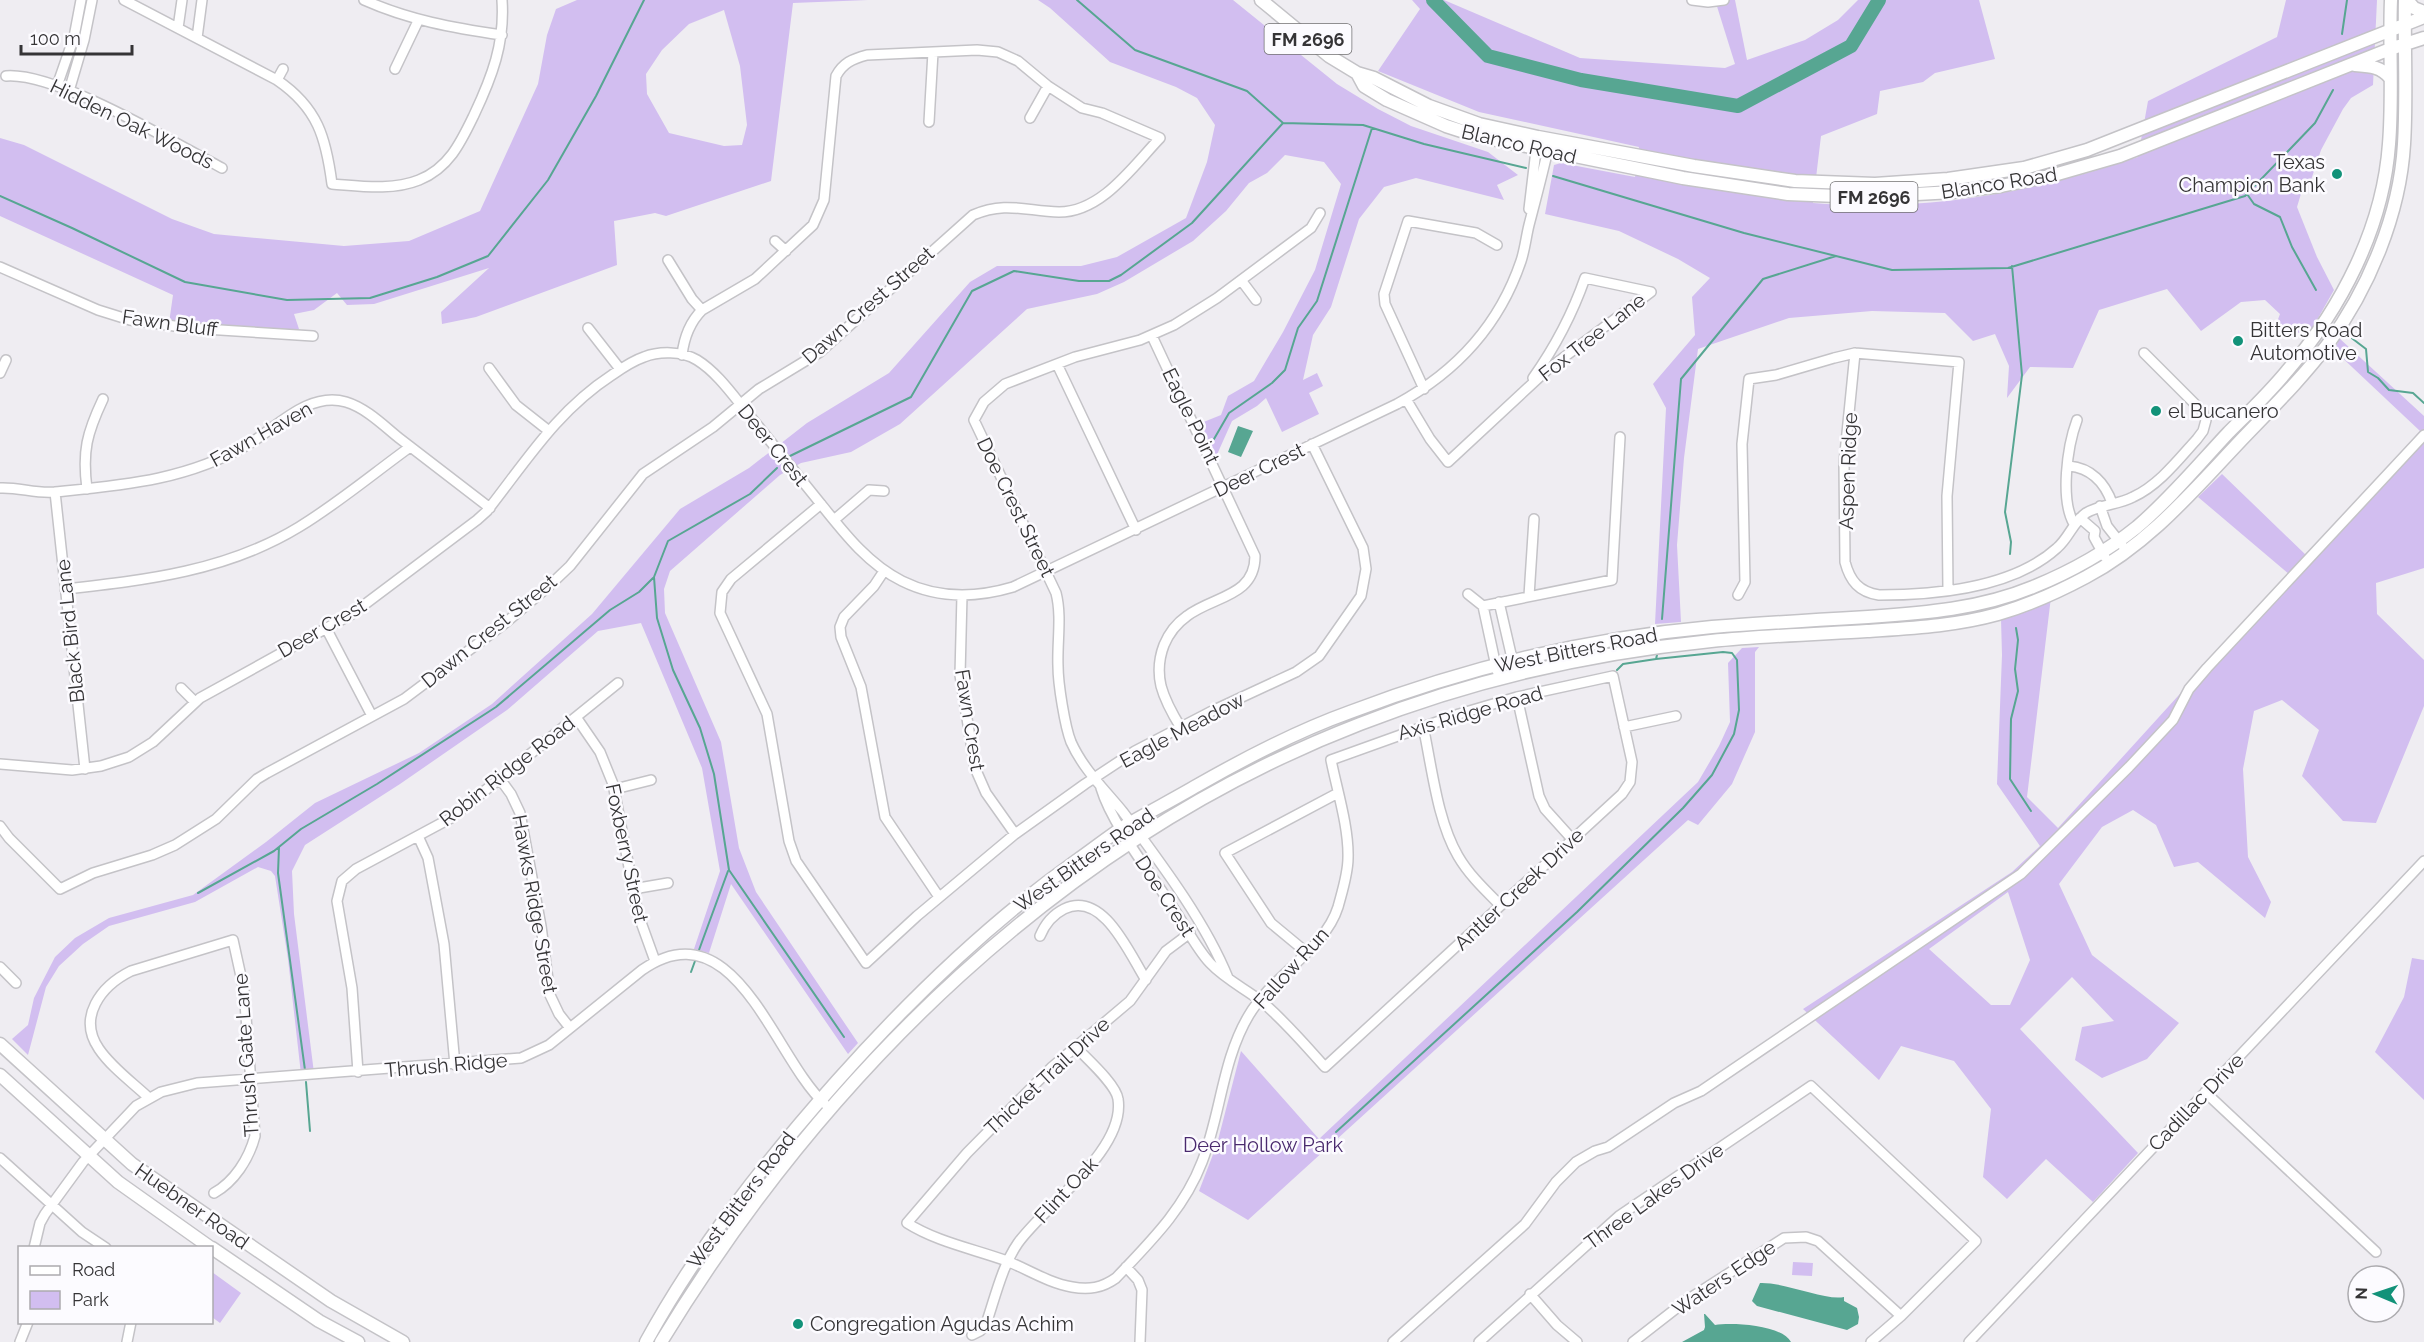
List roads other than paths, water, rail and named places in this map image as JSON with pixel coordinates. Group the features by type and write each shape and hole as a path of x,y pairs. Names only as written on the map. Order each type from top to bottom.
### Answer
{"main road":[{"name":"Blanco Road","path":"1262,0 1329,56 1357,73 1374,78 1439,110 1479,124 1543,144 1683,178 1770,191 1833,195 1886,196 2001,186 2054,175 2120,156 2350,64 2424,38"},
{"name":"West Bitters Road","path":"646,1342 672,1295 718,1226 802,1119 900,1012 950,963 1042,885 1126,826 1225,770 1296,734 1358,709 1512,660 1599,642 1707,628 1954,610 1992,601 2049,580 2118,540 2159,506 2289,370 2330,313 2353,272 2381,197 2390,147 2391,0"},
{"name":"West Bitters Road","path":"661,1342 730,1234 795,1148 830,1108 960,974 1051,897 1135,838 1232,783 1302,747 1406,706 1515,675 1606,655 1707,642 1948,625 1994,615 2034,602 2109,564 2156,530 2271,409 2326,347 2367,279 2395,200 2404,148 2406,0"},
{"path":"2406,0 2414,8 2424,12"},
{"name":"Blanco Road","path":"1543,144 1795,181 1875,184 1948,179 2024,168 2087,150 2424,17"},
{"path":"2350,64 2375,67 2390,78"},
{"path":"2202,105 2209,121"},
{"path":"1833,195 1834,182"},
{"path":"2260,400 2271,409"},
{"path":"1992,601 1994,615"},
{"path":"1707,628 1707,642"},
{"name":"Huebner Road","path":"0,1044 132,1164 331,1301 403,1342"},
{"name":"Huebner Road","path":"0,1075 118,1182 208,1246"},
{"name":"Huebner Road","path":"213,1249 319,1321 358,1342"},
{"path":"672,1295 684,1304"}],"street":[{"path":"57,86 74,37 81,0"},
{"path":"69,91 84,40 92,0"},
{"path":"124,0 277,80 297,96 318,123 326,145 332,184 401,185 426,177 447,161 458,147 494,71 502,35 502,0"},
{"path":"178,28 183,0"},
{"path":"197,38 202,0"},
{"path":"364,0 392,13 418,21 502,35"},
{"path":"1692,0 1708,2 1724,0"},
{"path":"395,69 418,21"},
{"name":"Dawn Crest Street","path":"0,826 60,889 93,873 152,855 175,845 216,819 267,772 404,699 504,624 570,566 643,474 713,427 759,389 820,352 973,215 1000,206 1059,212 1080,209 1093,203 1113,187 1160,138 1102,113 1082,108 1048,86 1018,61 998,52 977,50 867,55 854,58 842,66 836,76 822,207 813,225 786,251"},
{"path":"929,122 933,52"},
{"path":"277,80 283,69"},
{"name":"Hidden Oak Woods","path":"6,76 27,76 69,91 222,168"},
{"path":"1030,118 1048,86"},
{"name":"Deer Crest","path":"0,764 58,770 85,769 115,762 141,750 214,688 352,614 477,520 490,508 549,431 577,400 620,369 647,356 661,353 682,355 697,360 709,370 741,404 864,555 884,571 920,588 942,594 998,592 1047,572 1136,530 1406,399 1424,389 1458,362 1490,324 1514,281 1522,258 1543,144"},
{"name":"Doe Crest Street","path":"1101,788 1078,754 1069,735 1058,668 1058,600 1047,572 974,420 984,402 994,392 1013,380 1089,352 1152,336 1202,308 1311,228 1320,213"},
{"path":"1424,389 1385,304 1384,294 1408,221 1476,233 1497,245"},
{"path":"682,355 687,335 696,316 702,310 755,279 786,251 775,241"},
{"path":"668,260 692,299 702,310"},
{"name":"Fawn Bluff","path":"0,267 98,310 130,320 189,328 313,336"},
{"name":"Fox Tree Lane","path":"1406,399 1434,445 1448,462 1521,393 1576,347 1651,292 1585,278 1560,336 1521,393"},
{"path":"1241,280 1256,300"},
{"path":"588,328 620,369"},
{"name":"Eagle Point","path":"1152,336 1252,546 1255,566 1252,576 1243,587 1188,614 1178,623 1163,647 1159,668 1160,682 1168,705 1181,728"},
{"path":"1738,595 1745,582 1742,444 1749,379 1776,375 1855,353 1959,362 1947,496 1948,590 1973,586 2016,574 2058,548 2077,521 2100,506 2130,499 2154,484 2198,439 2206,420 2202,411 2144,353"},
{"name":"Aspen Ridge","path":"1855,353 1843,482 1845,562 1848,575 1856,586 1868,593 1879,595 1948,590"},
{"path":"0,373 6,360"},
{"path":"1057,364 1136,530"},
{"path":"489,368 516,405 549,431"},
{"path":"87,489 84,461 86,441 103,399"},
{"name":"Fawn Haven","path":"0,488 10,487 43,493 55,492 130,484 193,471 249,444 299,409 326,400 346,402 357,407 490,508"},
{"path":"2077,420 2072,434 2066,503 2068,514 2095,531"},
{"path":"1393,1342 1525,1224 1556,1182 1576,1162 1595,1151 1608,1147 1674,1103 1701,1091 2020,874 2129,767 2173,720 2189,689 2207,668 2424,435"},
{"path":"1483,606 1611,579 1620,437"},
{"name":"Eagle Meadow","path":"821,504 731,579 722,592 720,613 767,714 789,841 795,861 866,963 939,897 1015,834 1095,778 1135,752 1309,665 1319,656 1361,596 1366,576 1363,548 1312,444"},
{"path":"65,589 183,574 262,547 299,527 410,447"},
{"path":"2069,466 2089,471 2095,476 2112,503"},
{"path":"834,520 869,490 884,491"},
{"name":"Black Bird Lane","path":"55,492 85,769"},
{"path":"2100,506 2107,526 2126,552"},
{"path":"1529,596 1534,519"},
{"path":"2107,526 2099,526 2094,537 2109,564"},
{"path":"884,571 874,586 844,617 841,637 861,687 885,817 939,897"},
{"path":"1468,594 1483,606 1499,679"},
{"name":"Fawn Crest","path":"962,595 960,675 975,768 986,793 1015,834"},
{"path":"1500,602 1515,675"},
{"path":"326,628 372,716"},
{"path":"1490,633 1505,629"},
{"name":"Axis Ridge Road","path":"1331,760 1423,726 1517,697 1613,676"},
{"name":"Antler Creek Drive","path":"1325,1067 1622,794 1630,782 1632,762 1613,676"},
{"name":"Robin Ridge Road","path":"358,1072 352,988 337,901 342,881 356,869 451,818 618,683"},
{"path":"181,688 195,702"},
{"path":"1517,697 1539,796 1545,809 1572,839"},
{"path":"1624,727 1676,716"},
{"name":"Foxberry Street","path":"576,717 600,752 615,789 633,889 643,932 655,961"},
{"path":"1423,726 1443,817 1452,844 1466,868 1500,905"},
{"name":"Fallow Run","path":"907,1223 925,1233 1008,1262 1052,1282 1083,1288 1105,1286 1126,1267 1174,1215 1196,1179 1236,1042 1259,1000 1275,981 1325,933 1334,916 1347,867 1348,850 1331,760"},
{"name":"Hawks Ridge Street","path":"500,779 511,794 520,813 541,926 550,995 559,1014 570,1028"},
{"path":"615,789 651,780"},
{"name":"Doe Crest","path":"1101,788 1126,826 1207,935 1229,981"},
{"path":"1306,952 1271,923 1225,853 1338,793"},
{"path":"418,836 428,858 444,944 455,1065"},
{"name":"Doe Crest","path":"1135,838 1208,961 1229,981 1259,1000 1325,1067"},
{"name":"Cadillac Drive","path":"1968,1342 2424,861"},
{"path":"633,889 668,883"},
{"path":"1040,936 1047,921 1059,912 1071,906 1092,907 1108,920 1146,980"},
{"name":"Thicket Trail Drive","path":"907,1223 967,1153 1076,1046 1130,1000 1166,951 1190,933"},
{"name":"Thrush Gate Lane","path":"149,1098 98,1048 94,1038 92,1017 98,997 118,978 130,971 233,940 243,978 255,1126 252,1147 229,1183 214,1193"},
{"name":"Thrush Ridge","path":"34,1246 40,1223 51,1204 104,1139 135,1106 149,1098 185,1085 521,1058 549,1045 655,961 677,955 696,955 711,960 729,971 746,991 820,1100 830,1108"},
{"path":"0,967 16,983"},
{"name":"Flint Oak","path":"972,1335 986,1324 1008,1262 1018,1242 1102,1152 1114,1125 1119,1109 1118,1096 1076,1046"},
{"name":"Three Lakes Drive","path":"1479,1342 1619,1216 1811,1086 1976,1241 1901,1316"},
{"path":"2205,1092 2376,1252"},
{"path":"0,1158 82,1232 103,1246"},
{"name":"Waters Edge","path":"1633,1342 1711,1284 1784,1238 1792,1236 1806,1236 1828,1247 1901,1316"},
{"path":"1126,1267 1138,1280 1142,1290 1140,1342"},
{"path":"1530,1294 1557,1325 1577,1342"},
{"path":"1871,1342 1901,1316"},
{"path":"20,1342 27,1324"},
{"path":"127,1342 131,1324"}],"waterway":[{"path":"0,196 185,282 287,300 370,298 437,277 488,256 548,180 596,96 644,0"},
{"path":"1077,0 1135,50 1247,91 1283,123 1363,125 1424,144 1526,168"},
{"path":"1433,0 1488,56 1581,80 1738,106 1851,46 1879,0"},
{"path":"2342,34 2347,0"},
{"path":"1553,176 1744,233 1892,270 2008,268 2245,196 2315,123 2333,90"},
{"path":"790,456 911,397 972,291 1014,271 1079,281 1109,281 1121,275 1192,223 1283,123"},
{"path":"1214,439 1229,413 1272,383 1285,370 1298,328 1317,301 1372,128"},
{"path":"2247,194 2254,204 2280,217 2292,247 2316,290"},
{"path":"1662,619 1681,379 1763,279 1836,256"},
{"path":"2010,554 2011,542 2005,512 2022,375 2012,266"},
{"path":"2349,336 2366,349 2368,372 2378,378 2389,390 2413,393 2424,403"},
{"path":"777,468 750,494 668,541 654,577 657,618 673,670 700,728 714,774 729,870 844,1037"},
{"path":"198,893 274,851 301,829 377,784 496,707 610,610 639,592 653,578"},
{"path":"2016,628 2018,640 2015,669 2018,691 2011,719 2010,779 2031,811"},
{"path":"1336,1132 1577,912 1683,808 1712,775 1734,734 1739,710 1737,660 1732,653 1723,652 1656,659 1657,655"},
{"path":"1617,670 1623,664 1656,659"},
{"path":"279,847 278,873 305,1070"},
{"path":"699,950 728,871"},
{"path":"691,972 695,961"},
{"path":"306,1082 310,1131"}],"place":[{"name":"Texas Champion Bank","path":"2337,174"},
{"name":"Bitters Road Automotive","path":"2238,341"},
{"name":"el Bucanero","path":"2156,411"},
{"name":"Congregation Agudas Achim","path":"798,1324"}],"park label":[{"name":"Deer Hollow Park","path":"1263,1145"}]}
